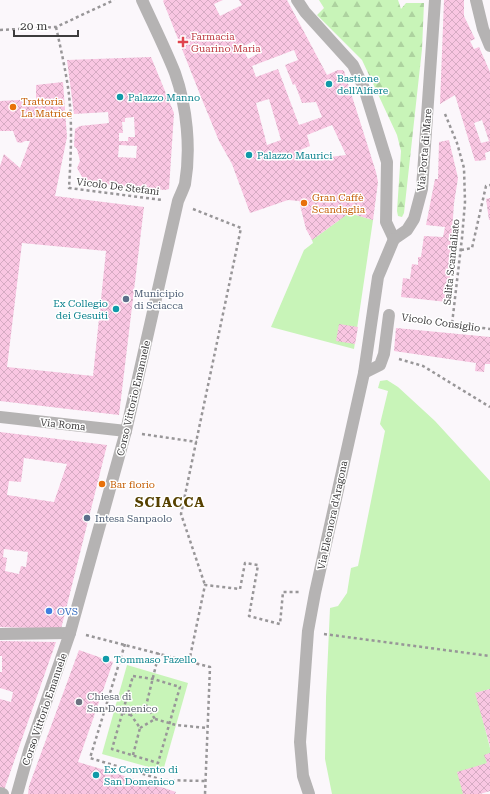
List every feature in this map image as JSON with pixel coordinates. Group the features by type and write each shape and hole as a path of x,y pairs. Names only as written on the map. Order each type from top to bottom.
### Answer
{"street":[{"name":"Corso Vittorio Emanuele","path":"17,794 29,751 70,633 126,431 178,202 184,186 187,164 186,127 182,96 175,74 142,0"},
{"path":"297,0 314,22 352,65 364,88 387,162 386,222 394,239"},
{"name":"Via Porta di Mare","path":"394,239 407,230 414,220 422,190 435,0"},
{"path":"476,0 483,29 490,46"},
{"name":"Via Eleonora d'Aragona","path":"309,794 303,776 300,742 308,632 315,593 364,373 378,277 394,239"},
{"name":"Vicolo Consiglio","path":"384,354 389,315"},
{"path":"364,373 380,365 384,354"},
{"name":"Via Roma","path":"0,417 126,431"},
{"path":"0,634 70,633"},
{"path":"0,793 4,794"}],"path":[{"path":"0,30 56,27 114,0"},
{"name":"Vicolo De Stefani","path":"56,27 67,82 71,142 69,188 178,202 241,228 197,442"},
{"name":"Salita Scandaliato","path":"428,109 444,112 457,143 464,168 465,202 452,324"},
{"path":"461,250 472,248 486,186 490,185"},
{"name":"Vicolo Consiglio","path":"389,315 490,329"},
{"path":"384,354 423,366 490,407"},
{"path":"126,431 137,434 197,442 181,514 205,585 189,662"},
{"path":"205,585 240,589 245,563 258,565 250,616 280,624 283,592 315,593"},
{"path":"308,632 490,656"},
{"path":"70,633 84,634 210,667 205,794"},
{"path":"125,644 90,758 163,780 205,781"},
{"path":"131,715 146,706 154,679 159,653"},
{"path":"133,676 154,679 180,687 158,763 112,749 122,712 133,676"},
{"path":"146,706 155,719 169,724 208,728"},
{"path":"105,708 131,715 140,728"},
{"path":"133,755 140,728 155,719"}],"green space":[{"path":"319,0 398,0 401,9 406,3 424,3 422,49 404,213 402,217 398,216 397,211 401,151 397,135 362,60 317,15 324,8"},
{"path":"349,213 373,220 354,349 271,327 304,250 313,243 312,240"},
{"path":"387,380 398,387 435,421 490,481 490,689 476,693 490,753 485,755 487,763 463,794 332,794 325,759 330,608 338,606 347,593 351,568 358,566 385,431 380,424 388,391 378,388 380,381"},
{"path":"127,665 188,683 163,771 102,754"}],"building":[{"path":"223,0 214,4 220,16 242,5 239,0 287,0 327,75 338,70 344,71 378,182 373,220 349,213 312,240 306,229 299,201 288,200 250,213 232,164 219,141 163,1","holes":["254,41 259,53 248,59 242,47","294,50 298,60 285,65 293,85 295,84 302,103 316,102 322,117 299,125 278,69 256,77 252,66","269,99 281,140 267,145 256,103","332,125 346,155 305,160 300,150 310,146 307,135"]},
{"path":"444,0 464,0 464,16 475,39 470,41 474,49 479,47 490,72 490,151 485,153 486,160 475,161 455,95 440,104","holes":["482,120 489,141 481,143 474,123"]},
{"path":"151,57 174,113 169,189 165,190 85,182 77,168 80,161 77,149 74,146 75,129 80,126 109,123 108,112 74,114 67,60","holes":["134,117 135,137 128,137 128,141 119,141 119,133 123,133 122,122 125,122 125,118","119,145 137,146 136,158 118,157"]},
{"name":"Ex Collegio dei Gesuiti","path":"63,82 67,137 55,196 144,207 119,415 0,401 0,166 4,154 20,168 30,141 21,143 17,142 13,131 0,131 0,101 36,99 36,85","holes":["22,243 106,251 93,376 7,367"]},
{"path":"449,140 458,178 454,203 452,233 455,233 447,302 401,297 403,278 410,279 412,264 418,265 418,257 421,257 424,236 443,237 445,227 426,225 435,179 438,179 439,142"},
{"path":"490,198 490,220 489,220 486,199"},
{"path":"339,324 358,327 355,344 336,341"},
{"path":"396,328 490,337 490,364 485,364 484,372 475,371 476,363 394,351"},
{"path":"0,432 107,445 61,629 0,627","holes":["24,458 67,464 54,502 7,495 9,481 21,482","4,549 28,552 26,567 21,566 19,574 5,571 7,558 3,557"]},
{"path":"0,641 56,642 4,790 0,790 0,699 11,702 13,692 0,688 2,656 0,656"},
{"name":"Chiesa di San Domenico","path":"79,650 113,662 78,762 161,787 176,792 175,794 28,794 29,786"},
{"path":"490,689 490,746 475,693"},
{"path":"490,753 490,791 480,794 463,794 457,772 487,763 484,755"}],"place":[{"name":"Farmacia Guarino Maria","path":"183,42"},
{"name":"Bastione dell'Alfiere","path":"329,84"},
{"name":"Palazzo Manno","path":"120,97"},
{"name":"Trattoria La Matrice","path":"13,107"},
{"name":"Palazzo Maurici","path":"249,155"},
{"name":"Gran Caffè Scandaglia","path":"304,203"},
{"name":"Municipio di Sciacca","path":"126,299"},
{"name":"Ex Collegio dei Gesuiti","path":"116,309"},
{"name":"Bar florio","path":"102,484"},
{"name":"Intesa Sanpaolo","path":"87,518"},
{"name":"OVS","path":"49,611"},
{"name":"Tommaso Fazello","path":"106,659"},
{"name":"Chiesa di San Domenico","path":"79,702"},
{"name":"Ex Convento di San Domenico","path":"96,775"}],"district":[{"name":"SCIACCA","path":"170,502"}]}
